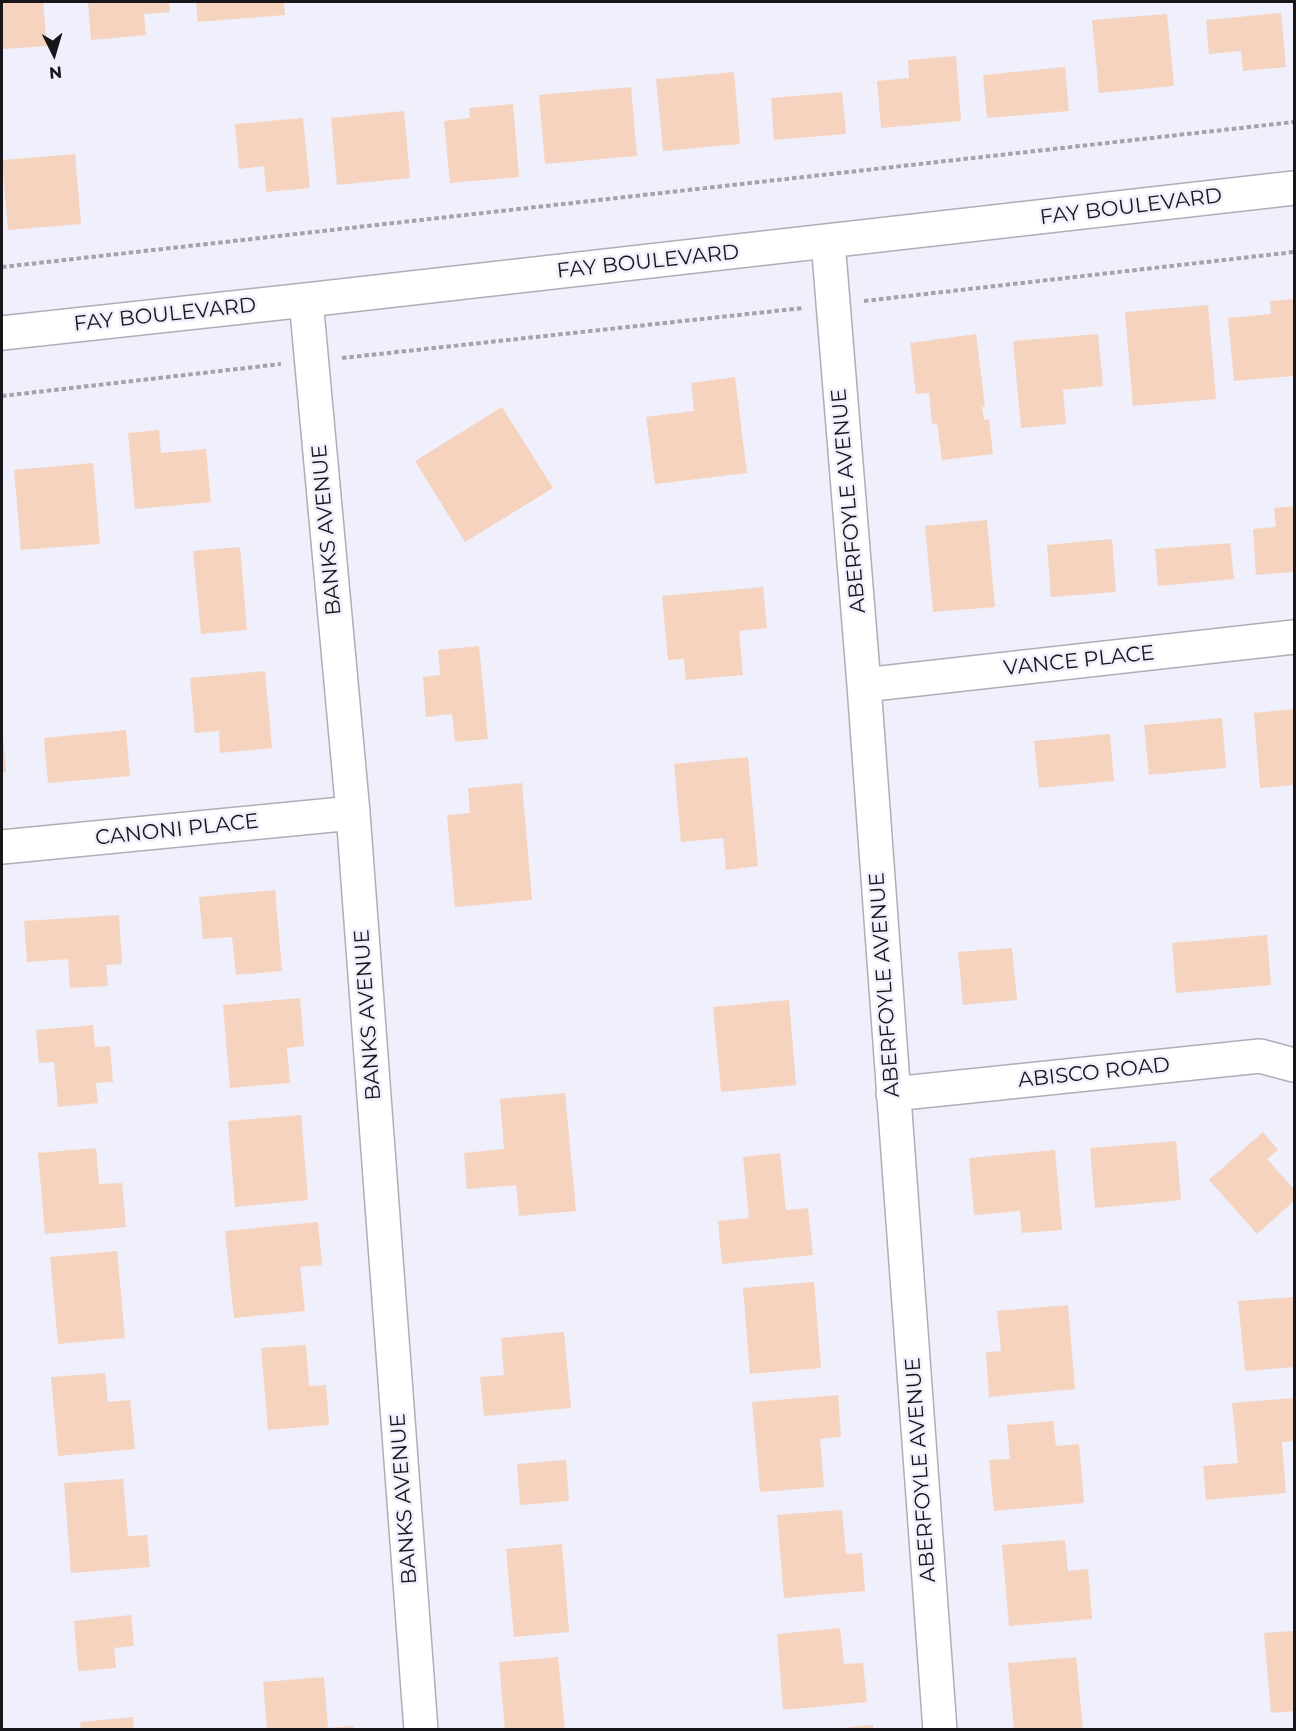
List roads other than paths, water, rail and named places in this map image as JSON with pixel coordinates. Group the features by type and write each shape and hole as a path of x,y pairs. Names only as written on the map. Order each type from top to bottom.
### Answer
{"street":[{"name":"FAY BOULEVARD","path":"2,333 1294,188"},
{"name":"ABERFOYLE AVENUE","path":"828,241 864,685 940,1730"},
{"name":"BANKS AVENUE","path":"306,300 353,813 421,1730"},
{"name":"VANCE PLACE","path":"864,685 1294,637"},
{"name":"CANONI PLACE","path":"2,847 353,813"},
{"name":"ABISCO ROAD","path":"893,1094 1260,1056 1294,1065"}]}
